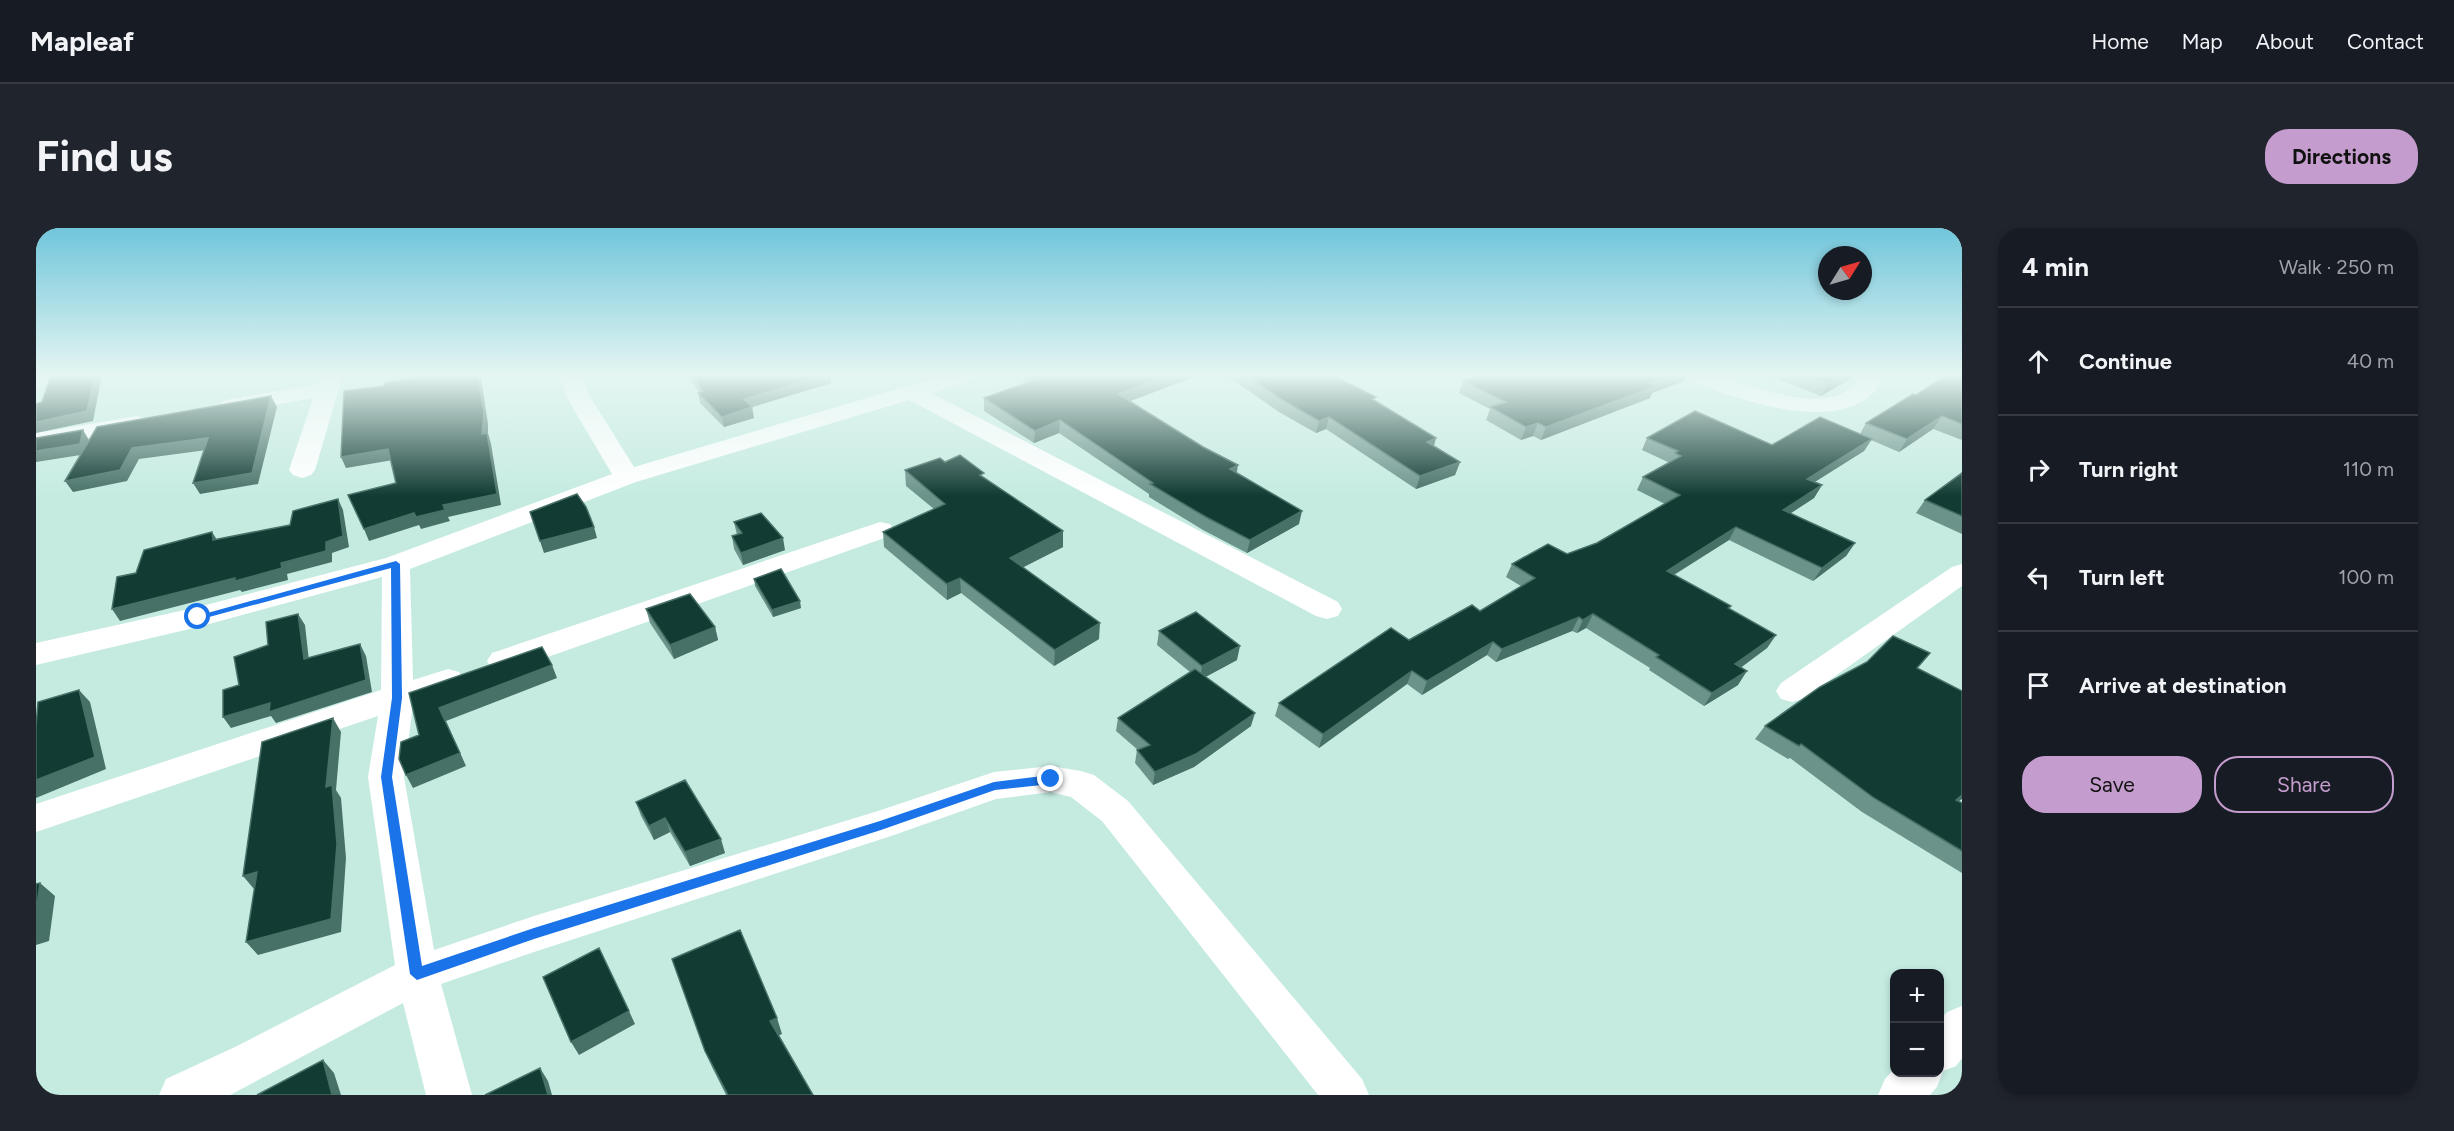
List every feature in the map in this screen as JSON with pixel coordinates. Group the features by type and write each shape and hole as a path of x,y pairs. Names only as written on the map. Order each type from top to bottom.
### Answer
{"street":[{"path":"302,470 319,415"},
{"path":"590,415 627,477"},
{"path":"36,654 198,617 396,564 627,477 830,415"},
{"path":"957,415 1327,609"},
{"path":"36,440 164,418"},
{"path":"36,818 397,698 880,530"},
{"path":"396,564 397,698 386,777 417,974 450,1095"},
{"path":"1792,691 1962,573"},
{"path":"182,1095 253,1061 417,974 534,934 881,825 994,786 1051,779 1081,785 1115,811 1346,1095"},
{"path":"1944,1046 1962,1026"},
{"path":"1901,1095 1917,1077"}],"building":[{"path":"36,415 66,415 36,422"},
{"path":"162,415 266,415 252,473 193,483 208,438 132,448 120,470 65,481 97,427"},
{"path":"343,415 484,415 482,434 487,433 497,494 443,505 445,510 416,517 414,513 364,529 348,495 396,483 388,449 341,457"},
{"path":"1011,415 1152,415 1203,447 1238,465 1230,469 1302,511 1250,540 1150,484 1153,483 1060,420 1035,431"},
{"path":"1309,415 1399,415 1436,438 1427,442 1460,462 1420,476 1329,417 1319,421"},
{"path":"1505,415 1577,415 1546,427 1538,423 1526,427"},
{"path":"1687,415 1705,415 1772,445 1820,417 1872,439 1807,479 1822,485 1783,510 1855,543 1822,568 1736,527 1667,571 1731,606 1728,608 1776,635 1735,664 1747,671 1712,693 1656,657 1659,655 1593,614 1583,620 1579,617 1502,649 1493,642 1427,681 1412,671 1323,734 1279,703 1391,628 1409,640 1472,605 1480,611 1535,578 1512,564 1548,544 1567,554 1597,543 1680,495 1643,477 1681,456 1675,453 1678,451 1647,438"},
{"path":"1878,415 1962,415 1962,424 1942,416 1907,439 1866,423"},
{"path":"83,430 80,444 36,451 36,438"},
{"path":"960,455 984,473 980,475 1063,531 1010,558 1100,623 1055,650 960,578 947,584 883,532 945,504 905,470 940,458 945,462"},
{"path":"1962,473 1962,516 1925,500"},
{"path":"577,494 586,507 594,527 540,541 530,512"},
{"path":"338,499 343,536 326,542 326,551 281,563 282,568 235,581 235,578 112,609 117,577 136,573 144,550 212,532 213,540 290,525 293,511"},
{"path":"761,513 783,538 741,553 732,536 742,533 734,522"},
{"path":"781,569 800,601 772,610 754,579"},
{"path":"690,594 715,627 670,645 646,609"},
{"path":"1196,612 1240,646 1202,666 1159,631"},
{"path":"298,614 304,659 360,644 366,680 269,712 270,703 223,717 223,690 239,685 234,657 268,645 266,622"},
{"path":"1893,636 1930,653 1917,668 1962,691 1962,795 1956,800 1962,803 1962,851 1874,798 1801,744 1799,746 1765,726 1820,687 1867,662"},
{"path":"542,647 552,665 439,708 460,753 406,775 399,759 401,742 419,735 409,693"},
{"path":"1195,669 1255,713 1196,754 1155,772 1137,750 1150,745 1118,718"},
{"path":"79,690 95,757 36,780 38,702"},
{"path":"333,718 326,787 332,785 337,844 331,919 246,942 257,872 243,876 262,742"},
{"path":"685,780 721,839 685,852 665,818 649,826 636,802"},
{"path":"40,883 36,912 36,884"},
{"path":"740,930 777,1018 770,1021 813,1095 728,1095 705,1051 672,959"},
{"path":"599,948 629,1011 571,1042 543,977"},
{"path":"323,1060 332,1095 257,1095"},
{"path":"540,1068 548,1095 485,1095"}],"route":[{"path":"198,617 396,564 397,698 386,777 417,974 534,934 881,825 994,786 1051,779"}]}
